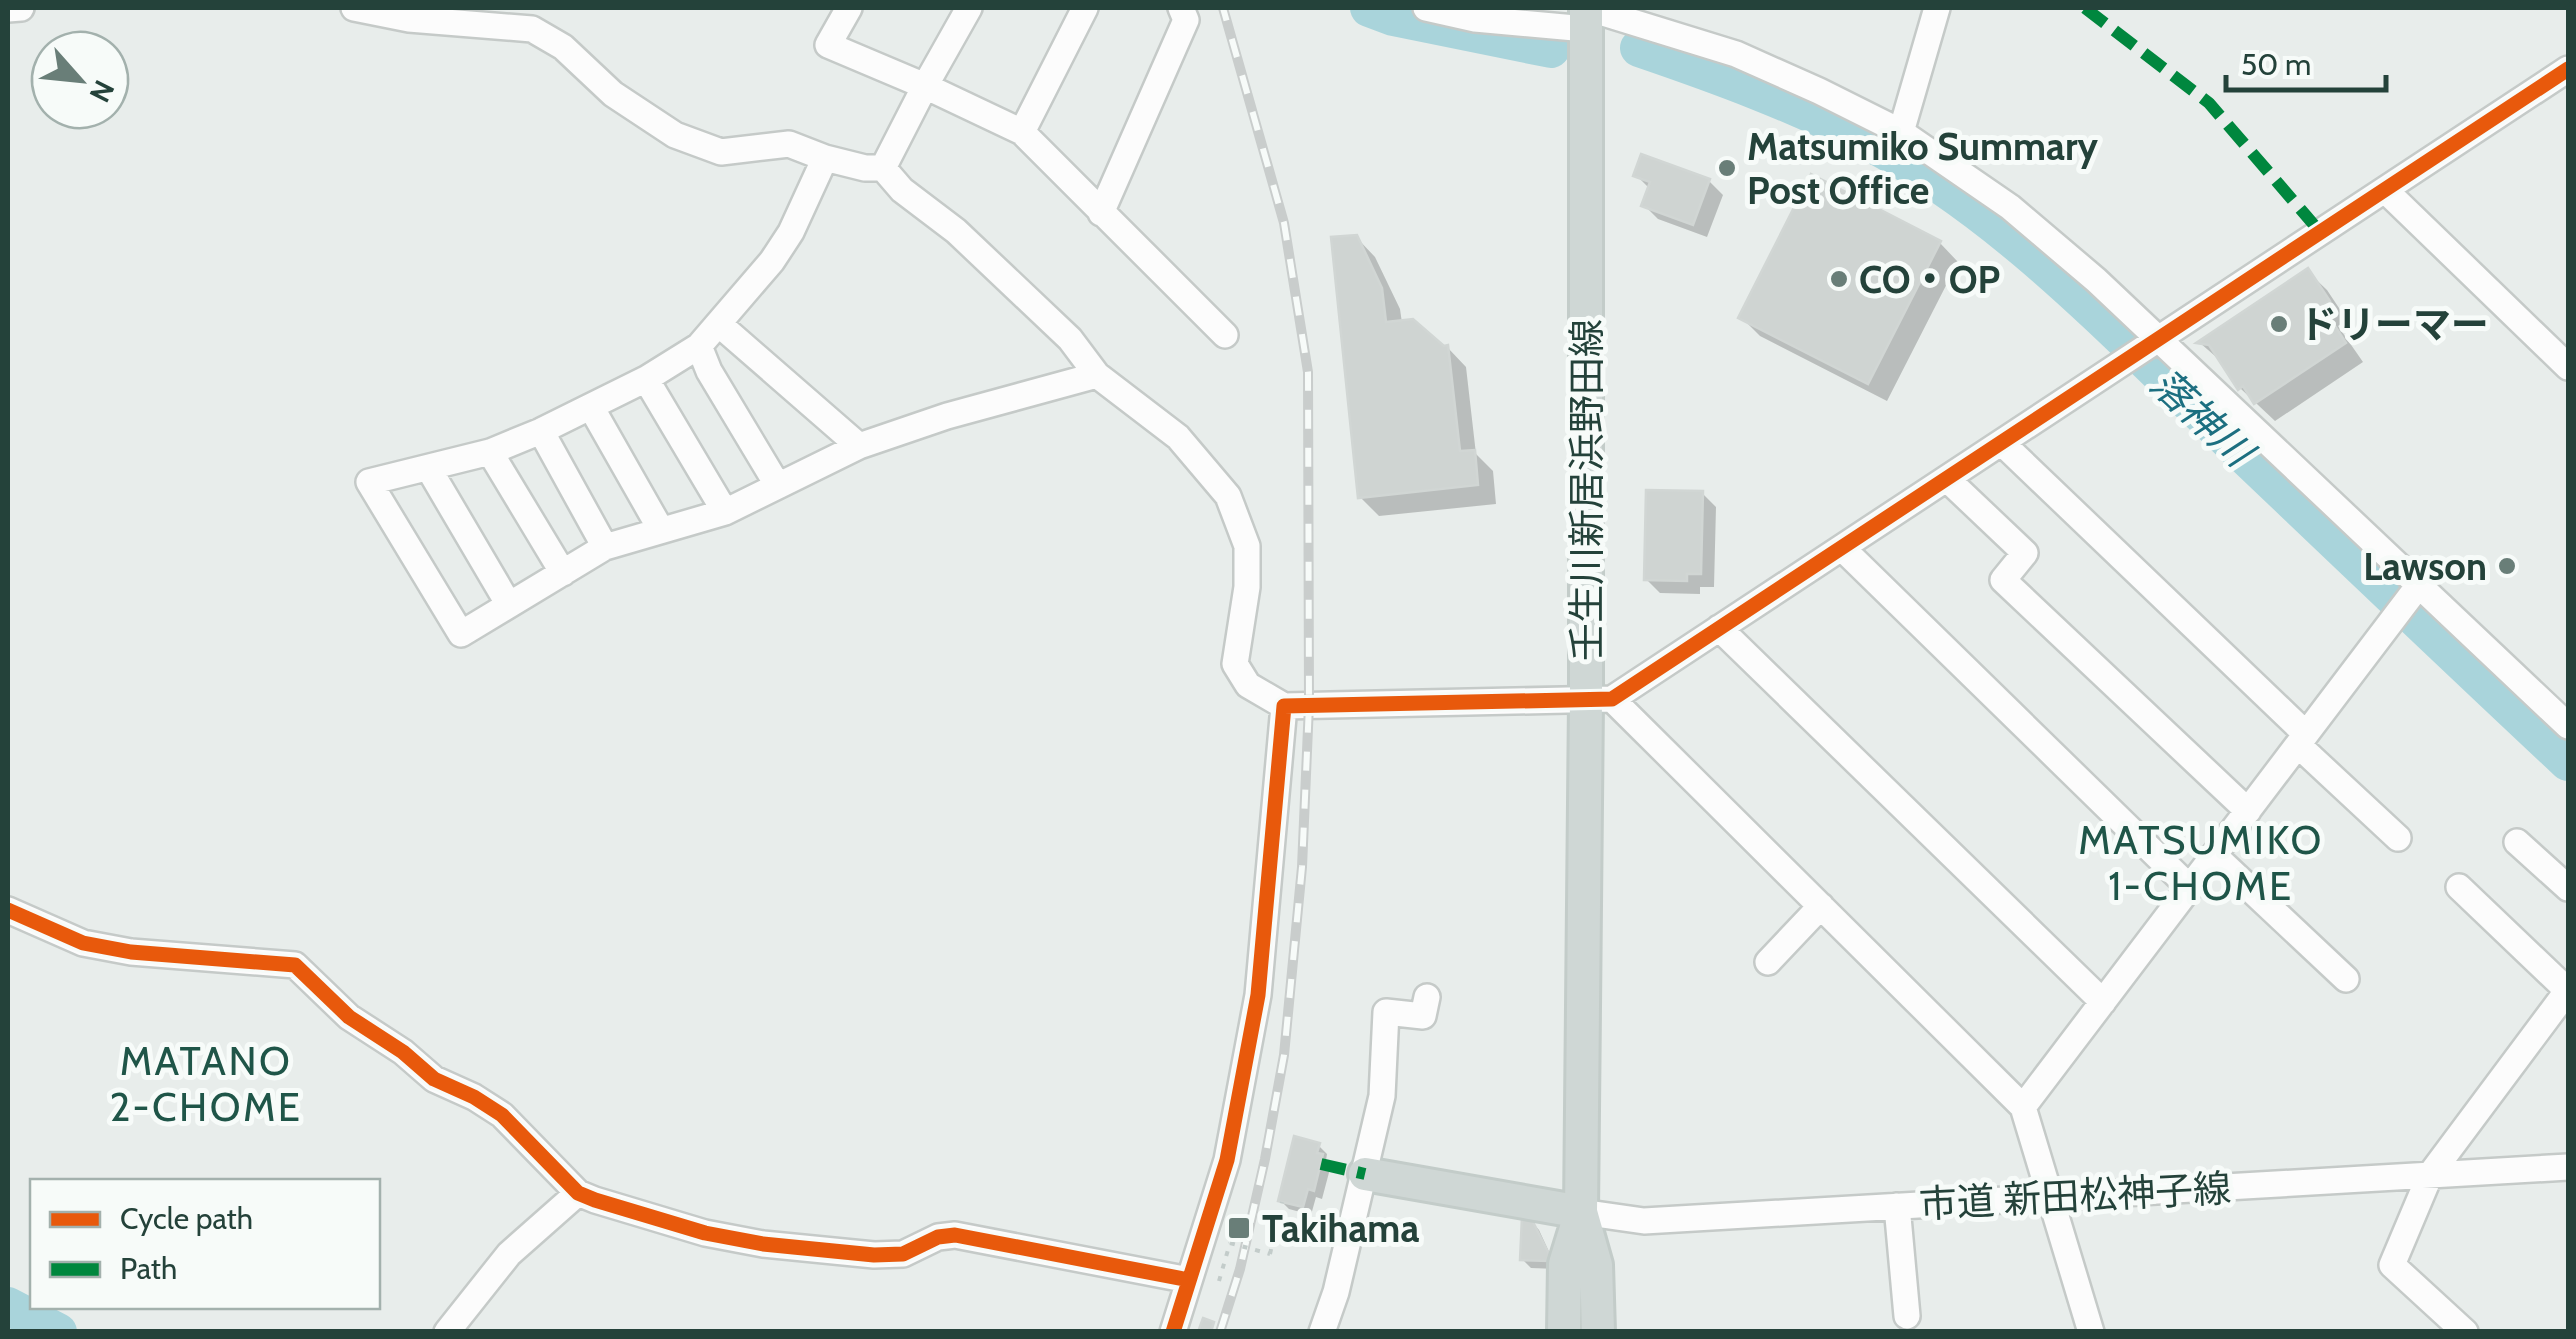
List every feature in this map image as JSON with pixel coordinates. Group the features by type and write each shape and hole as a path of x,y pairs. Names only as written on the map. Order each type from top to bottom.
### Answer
{"main road":[{"name":"壬生川新居浜野田線","path":"1564,1332 1564,1264 1581,1212 1599,700 1586,14"},
{"path":"1364,1174 1581,1212"},
{"name":"壬生川新居浜野田線","path":"1581,1212 1596,1265 1598,1332"}],"street":[{"path":"8,9 21,8"},
{"path":"354,8 409,19 532,28 563,47 613,94 676,135 721,152 789,144 824,158 865,168 884,168"},
{"path":"849,8 828,45 1022,132 1225,335"},
{"path":"884,168 968,8"},
{"path":"1022,132 1086,8"},
{"path":"1101,213 1186,20 1182,8"},
{"path":"1901,132 1937,8"},
{"path":"1434,9 1475,19 1586,14 1736,54 1901,132 2010,207 2096,280 2153,343 2568,726"},
{"path":"884,168 902,190 956,232 1070,340 1097,375 1178,437 1228,496 1246,546 1247,587 1235,664 1248,685 1284,706 1599,700 1719,628 2568,70"},
{"path":"824,158 791,232 720,325 699,346 646,379 541,432 490,452 369,482 461,634 605,547 725,512 859,446 947,416 1097,375"},
{"path":"2386,191 2568,367"},
{"path":"720,325 859,446"},
{"path":"699,346 709,371 778,486"},
{"path":"646,379 725,512"},
{"path":"590,407 661,530"},
{"path":"541,432 605,547"},
{"path":"2002,443 2398,838"},
{"path":"490,452 563,573"},
{"path":"430,469 510,605"},
{"path":"1946,479 2025,553 2003,580 2248,811"},
{"path":"1842,548 2190,888"},
{"path":"2023,1108 2417,588"},
{"path":"1719,628 2103,1002"},
{"path":"1599,700 1821,906 2023,1108 2091,1332"},
{"path":"1174,1332 1227,1160 1258,995 1284,706"},
{"path":"2517,842 2568,888"},
{"path":"2215,856 2346,979"},
{"path":"2460,887 2568,990 2430,1175 2392,1265 2465,1332"},
{"path":"1768,962 1821,906"},
{"path":"8,910 83,943 115,950 295,965 349,1017 403,1052 434,1079 502,1115 578,1193 705,1233 763,1244 874,1254 903,1254 938,1237 955,1236 1189,1280"},
{"path":"1322,1332 1336,1292 1382,1096 1386,1012 1423,1016 1427,997"},
{"name":"市道 新田松神子線","path":"1581,1212 1644,1221 2568,1167"},
{"path":"447,1332 509,1254 578,1193"},
{"path":"1898,1206 1906,1316"}],"path":[{"path":"1219,1280 1230,1243 1270,1254 1282,1202"}],"building":[{"path":"1641,154 1710,179 1693,225 1641,206 1650,182 1633,176"},
{"name":"CO・OP","path":"1811,174 1941,241 1868,384 1738,318"},
{"path":"1357,235 1382,288 1386,322 1413,319 1444,346 1448,345 1460,451 1475,450 1478,485 1358,498 1331,237"},
{"name":"ドリーマー","path":"2308,268 2330,301 2322,306 2346,343 2254,404 2243,386 2238,390 2209,345 2196,343"},
{"path":"1646,490 1703,491 1701,574 1687,574 1687,581 1644,580"},
{"path":"1294,1136 1320,1143 1317,1153 1323,1154 1314,1191 1308,1189 1303,1207 1278,1201"},
{"path":"1522,1217 1531,1218 1549,1261 1520,1260"},
{"path":"1203,1318 1214,1322 1211,1332 1198,1332"}],"waterway":[{"name":"落神川","path":"1369,8 1393,17 1551,49"},
{"name":"落神川","path":"1639,48 1756,90 1869,142 1916,169 2003,232 2085,303 2568,762"},
{"path":"8,1306 58,1332"}],"railway":[{"path":"1220,1332 1240,1269 1284,1055 1302,867 1309,705 1308,372 1284,223 1223,8"}],"marked path":[{"path":"2085,8 2209,103 2321,233"},
{"path":"1321,1164 1365,1174"}],"cycle path":[{"path":"1173,1332 1227,1160 1258,995 1284,706 1612,699 2568,69"},
{"path":"8,910 83,943 131,952 295,965 349,1017 403,1052 434,1079 502,1115 578,1193 595,1200 705,1233 763,1244 874,1255 903,1254 938,1237 955,1235 1189,1280"}],"place":[{"name":"Matsumiko Summary Post Office","path":"1727,168"},
{"name":"CO・OP","path":"1839,279"},
{"name":"ドリーマー","path":"2279,324"},
{"name":"Lawson","path":"2507,566"},
{"name":"Takihama","path":"1239,1228"}],"district":[{"name":"MATSUMIKO 1-CHOME","path":"2201,862"},
{"name":"MATANO 2-CHOME","path":"206,1083"}]}
